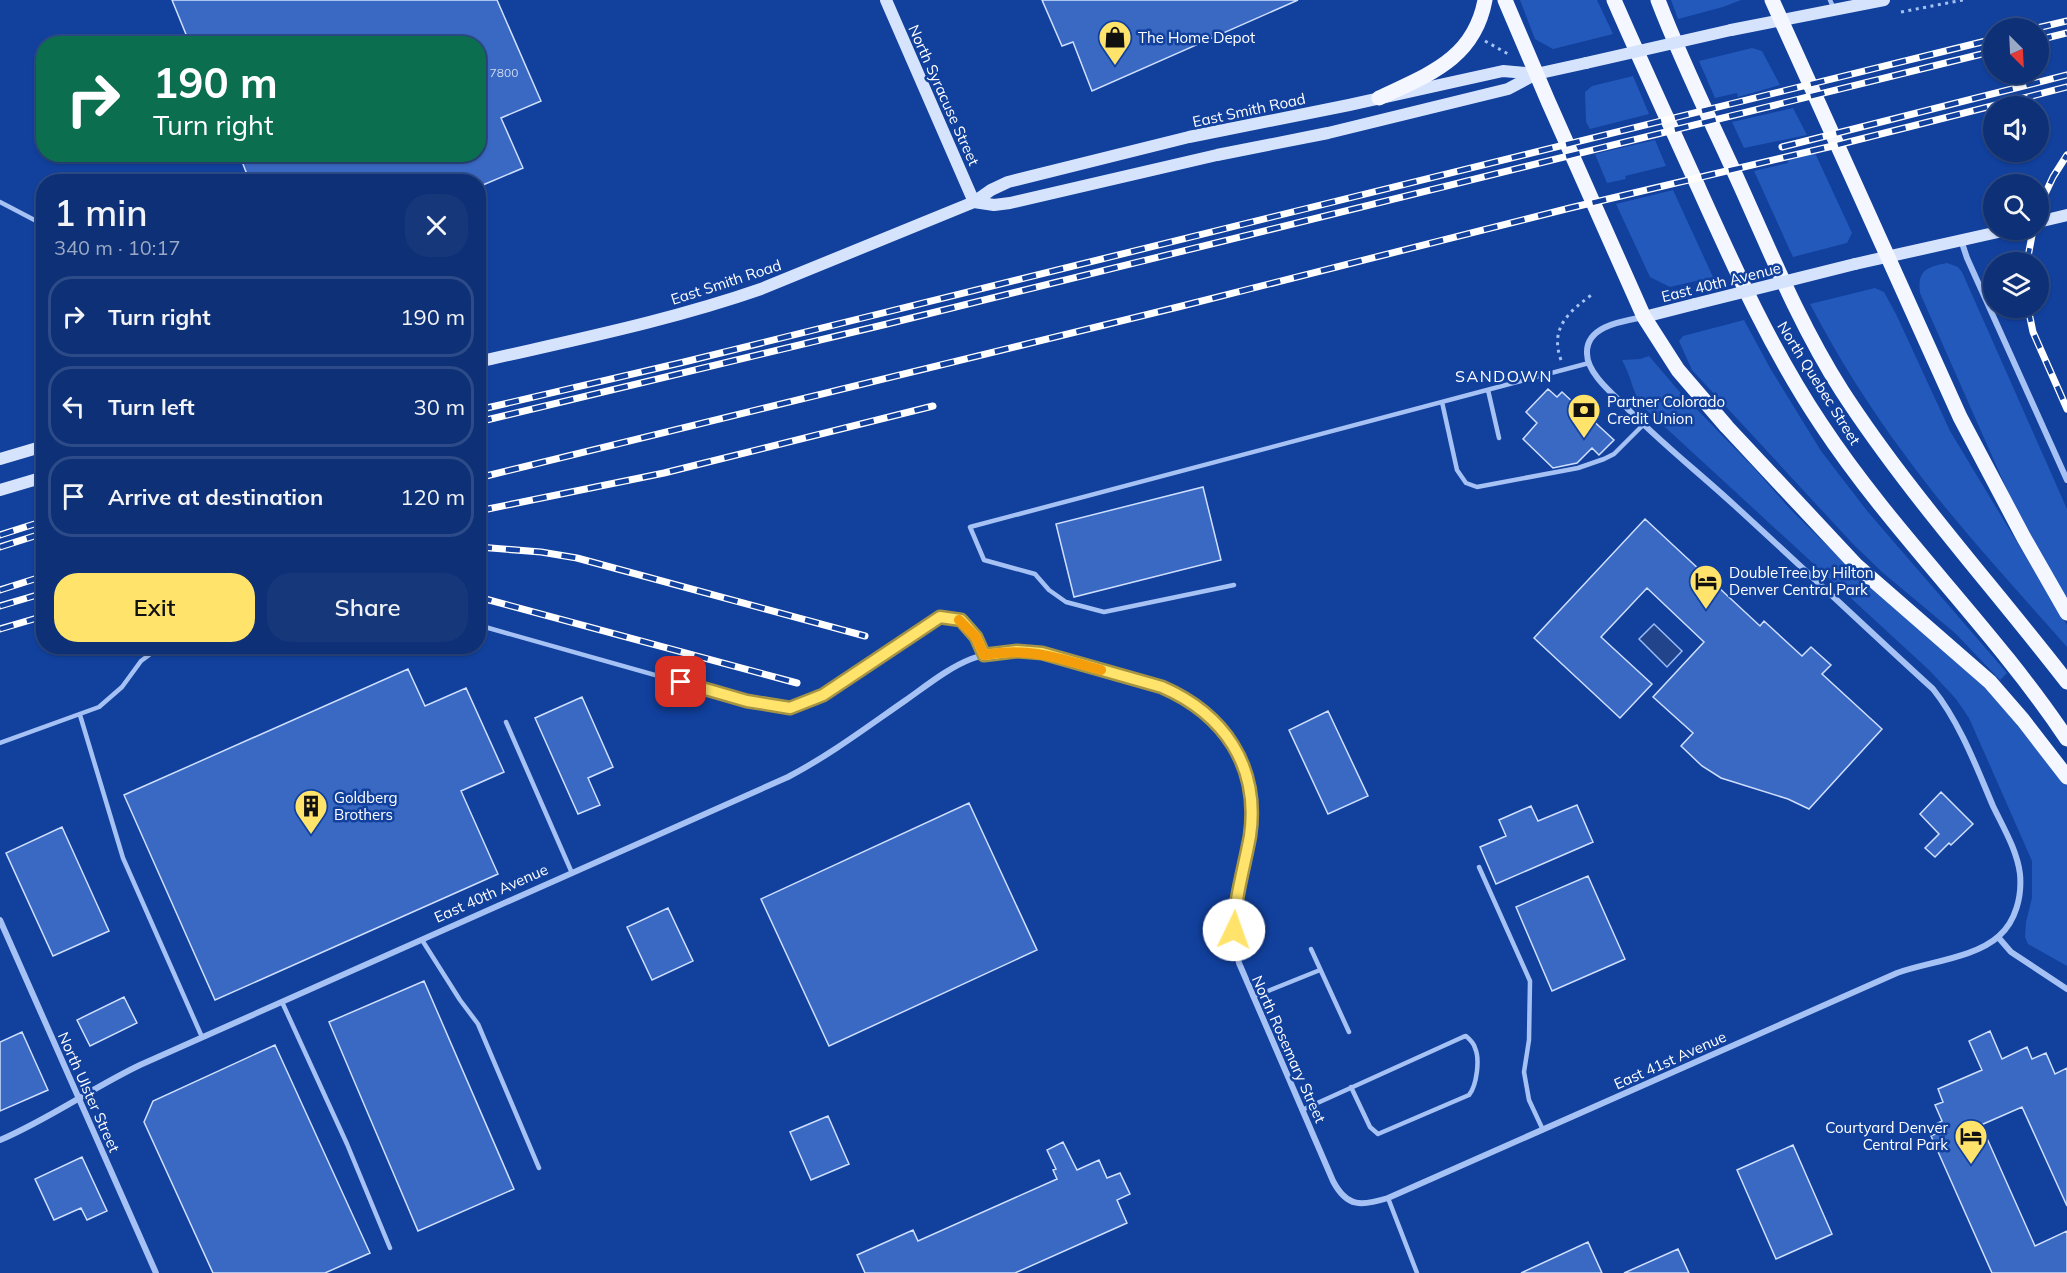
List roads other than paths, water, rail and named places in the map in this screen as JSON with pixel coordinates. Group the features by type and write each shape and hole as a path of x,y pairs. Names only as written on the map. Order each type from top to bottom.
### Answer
{"main road":[{"path":"1379,98 1456,57 1474,32 1485,0"},
{"path":"1505,0 1644,316 1678,370 1780,485 1857,566 1990,682 2067,777"},
{"name":"North Quebec Street","path":"1614,0 1759,319 1794,383 1859,478 2015,666 2067,739"},
{"name":"North Quebec Street","path":"1658,0 1768,249 1824,360 1861,419 1914,491 2067,682"},
{"path":"1772,0 1965,426 2024,538 2067,613"}],"street":[{"name":"North Syracuse Street","path":"886,0 974,202"},
{"name":"East Smith Road","path":"974,202 994,205 1010,203 1196,160 1328,133 1508,89 1536,74 1780,19 1832,4 1884,0"},
{"name":"East Smith Road","path":"486,361 668,317 761,289 974,202 1008,182 1107,156 1231,128 1503,71 1536,74"},
{"path":"2049,219 2067,215"},
{"name":"East 40th Avenue","path":"1589,363 1587,351 1594,335 1617,322 1983,235"},
{"path":"1961,240 2067,480"},
{"path":"1589,363 1600,379 1643,425 1733,504 1933,689 1962,735 2008,839 2020,873 2017,909 2009,925 1998,937 2011,952 2067,989"},
{"path":"0,459 36,448"},
{"path":"0,490 36,479"},
{"name":"North Rosemary Street","path":"984,655 1017,651 1042,653 1162,687 1192,702 1222,729 1230,740 1243,766 1251,804 1250,836 1236,896 1234,930 1239,963 1252,998 1337,1188 1351,1202"},
{"name":"East 40th Avenue","path":"0,1140 34,1125 118,1076 202,1037 795,773 831,753 933,681 969,660 984,655"},
{"name":"North Ulster Street","path":"0,920 156,1273"},
{"name":"East 41st Avenue","path":"1351,1202 1371,1203 1388,1198 1897,973 1976,950 1998,937"}],"lane":[{"path":"0,202 36,221"},
{"path":"1234,585 1104,612 1066,602 1049,590 1035,574 984,560 970,527 1589,363"},
{"path":"1488,390 1498,438"},
{"path":"1443,402 1457,470 1466,483 1478,487 1578,468 1604,459 1614,454 1643,425"},
{"path":"486,627 747,701 790,708 823,695 940,617 961,620 976,637 984,655"},
{"path":"0,743 99,707 122,687 141,661 150,654"},
{"path":"80,715 123,858 202,1037"},
{"path":"506,722 558,846 572,873"},
{"path":"1479,867 1530,981 1530,1040 1524,1072 1528,1100 1543,1130"},
{"path":"422,940 478,1024 539,1168"},
{"path":"1311,949 1349,1032"},
{"path":"1252,998 1320,970"},
{"path":"282,1002 333,1112 390,1248"},
{"path":"1302,1110 1463,1037 1466,1036 1475,1048 1477,1057 1474,1087 1469,1095 1378,1134 1370,1127 1351,1088"},
{"path":"1388,1198 1418,1273"}],"railway":[{"path":"2049,25 2067,21"},
{"path":"2049,37 2067,33"},
{"path":"486,408 684,362 1983,42"},
{"path":"486,420 887,324 1983,54"},
{"path":"1782,147 2067,75"},
{"path":"486,476 2067,87"},
{"path":"2049,186 2067,155"},
{"path":"2029,252 2031,240"},
{"path":"2030,318 2033,332 2067,409"},
{"path":"486,509 664,473 933,406"},
{"path":"0,535 36,524"},
{"path":"0,547 36,536"},
{"path":"486,548 541,552 577,558 865,636"},
{"path":"0,590 36,579"},
{"path":"0,606 36,595"},
{"path":"486,599 797,683"},
{"path":"0,629 36,618"}],"place":[{"name":"The Home Depot","path":"1115,66"},
{"name":"Partner Colorado Credit Union","path":"1584,439"},
{"name":"DoubleTree by Hilton Denver Central Park","path":"1706,610"},
{"name":"Goldberg Brothers","path":"311,835"},
{"name":"Courtyard Denver Central Park","path":"1971,1165"}],"district":[{"name":"SANDOWN","path":"1504,376"}]}
